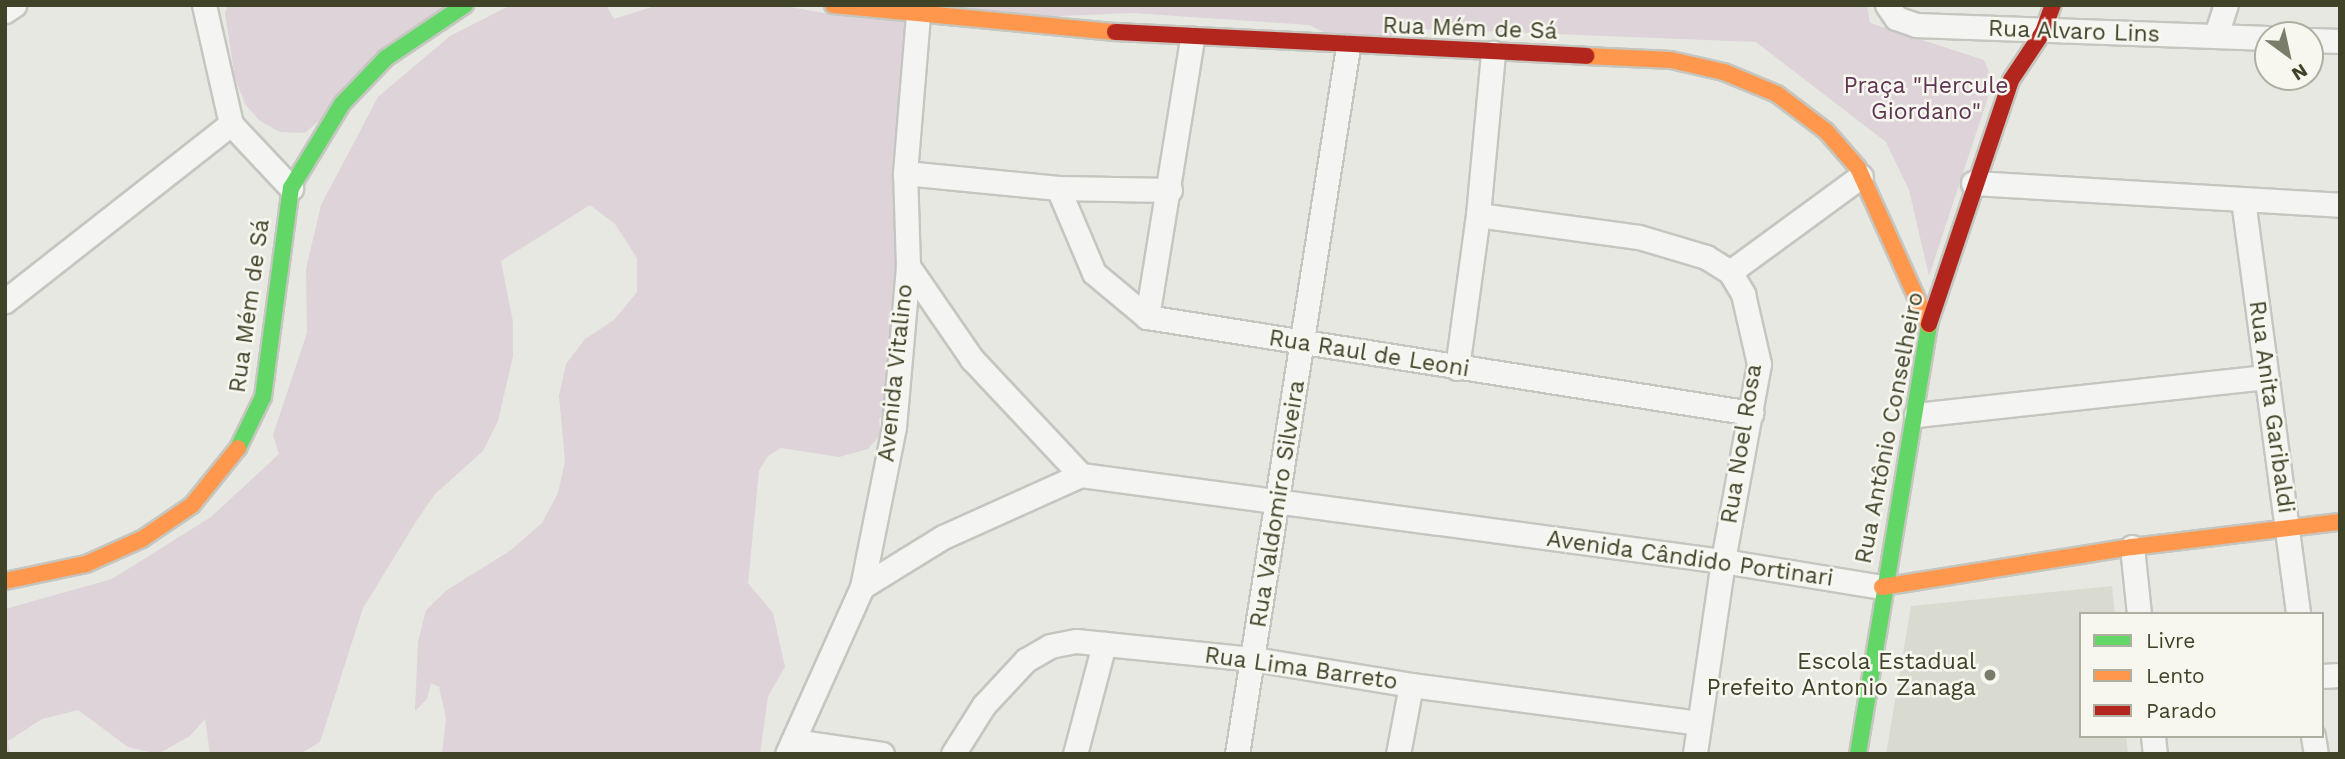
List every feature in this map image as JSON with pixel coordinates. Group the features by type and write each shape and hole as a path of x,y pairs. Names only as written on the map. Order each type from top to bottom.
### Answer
{"street":[{"path":"5,11 14,5"},
{"path":"204,5 231,124 291,188"},
{"name":"Rua Mém de Sá","path":"5,581 86,564 142,539 192,505 243,441 263,397 291,188 342,104 386,58 465,5"},
{"name":"Rua Mém de Sá","path":"833,5 918,16 1192,39 1671,60 1724,72 1777,94 1826,131 1861,176 1929,325"},
{"name":"Rua Alvaro Lins","path":"1888,5 1896,18 1916,26 2254,37"},
{"name":"Rua Antônio Conselheiro","path":"1858,754 1882,587 1916,415 1929,325 1973,183 2011,80 2043,32 2053,5"},
{"path":"2216,35 2226,5"},
{"name":"Avenida Vitalino","path":"790,747 862,587 894,427 908,266 905,173 918,16"},
{"path":"1147,317 1170,190 1192,39"},
{"name":"Rua Valdomiro Silveira","path":"1237,754 1279,505 1348,47"},
{"path":"1457,368 1478,215 1493,53"},
{"path":"5,301 231,124"},
{"path":"905,173 1058,188 1170,190"},
{"path":"1478,215 1639,237 1706,257 1730,272 1861,176"},
{"path":"1973,183 2340,205"},
{"name":"Rua Raul de Leoni","path":"1058,188 1094,273 1147,317 1303,344 1751,413"},
{"name":"Rua Anita Garibaldi","path":"2244,200 2298,612"},
{"path":"862,587 943,537 1080,475 972,359 908,266"},
{"name":"Rua Noel Rosa","path":"1695,754 1723,562 1759,365 1743,294 1730,272"},
{"path":"1916,415 2266,377"},
{"name":"Avenida Cândido Portinari","path":"1080,475 1279,505 1723,562 1882,587 2132,547 2340,522"},
{"path":"2132,547 2139,612"},
{"name":"Rua Lima Barreto","path":"953,754 984,705 1026,660 1050,646 1076,641 1254,659 1411,685 1699,723"},
{"path":"1075,754 1104,644"},
{"path":"1398,754 1411,685"},
{"path":"790,747 882,754"}],"shaded area":[{"name":"Escola Estadual Prefeito Antonio Zanaga","path":"2112,586 2115,612 2079,612 2079,738 2126,738 2128,754 1886,754 1911,606"}],"green space":[{"path":"228,5 452,5 305,133 280,132 260,121 245,104 235,78 225,13"},
{"name":"Praça \"Hercule Giordano\"","path":"511,5 606,5 614,19 658,5 779,5 829,14 888,5 1867,5 1870,23 1984,60 1993,82 1929,276 1909,190 1886,142 1756,42 1431,29 1386,39 1330,35 1309,25 1132,13 1011,18 926,12 893,407 879,419 881,434 868,449 839,457 781,448 768,456 759,471 748,583 773,613 785,667 768,696 760,754 442,754 446,718 439,687 431,683 427,699 415,711 418,642 426,610 447,590 511,550 542,523 558,493 565,461 559,396 566,364 585,339 614,320 637,292 637,258 615,224 590,205 501,261 513,322 513,356 498,421 483,451 435,494 363,608 320,742 300,754 210,754 205,719 190,736 158,754 128,747 78,710 42,719 8,741 10,754 5,754 5,609 112,579 211,517 279,454 273,435 307,333 306,269 321,205 378,97 450,36"}],"traffic: fast":[{"path":"238,448 263,397 291,188 342,104 386,58 465,5"},
{"path":"1858,754 1929,324"}],"traffic: slow":[{"path":"833,5 1115,32"},
{"path":"1586,56 1671,60 1724,72 1777,94 1826,131 1858,168 1929,325"},
{"path":"5,581 86,564 142,539 192,505 238,448"},
{"path":"1882,587 2132,547 2340,522"}],"traffic: jam":[{"path":"1929,324 2011,80 2043,32 2053,5"},
{"path":"1115,32 1586,56"}],"place":[{"name":"Escola Estadual Prefeito Antonio Zanaga","path":"1990,675"}]}
